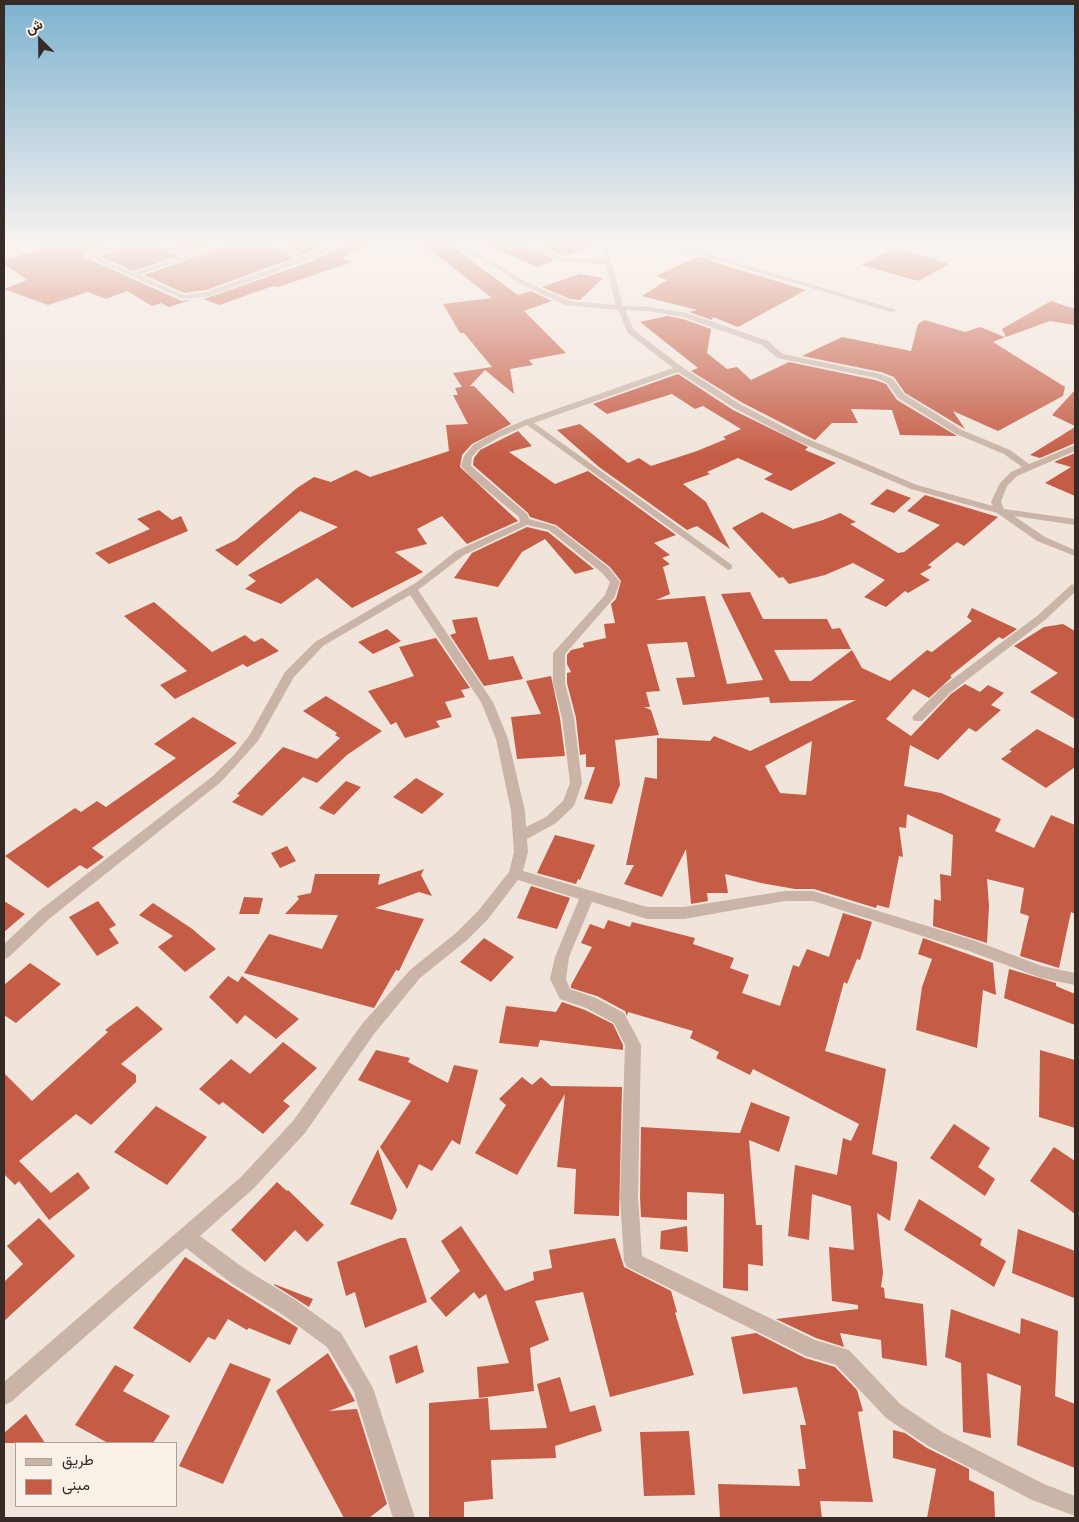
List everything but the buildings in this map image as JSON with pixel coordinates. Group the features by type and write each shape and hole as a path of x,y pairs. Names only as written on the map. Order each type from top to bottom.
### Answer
{"street":[{"path":"624,316 632,332 680,368 737,406 798,438 860,466 914,486 1000,511 1075,522"},
{"path":"687,316 765,343 780,356 878,376 890,381 901,396 959,432 1007,452 1027,467"},
{"path":"520,838 551,820 569,803 576,783 568,718 559,683 559,653 610,596 616,582 605,570 552,528 526,521 520,512 474,475 466,466 468,456 476,447 497,435 528,422 680,368"},
{"path":"528,422 728,567"},
{"path":"1075,448 1014,474 1003,485 996,502 1000,511 1041,539 1075,553"},
{"path":"1061,520 1075,510"},
{"path":"4,953 44,915 218,780 254,738 289,675 319,644 412,590 460,554 526,521"},
{"path":"918,718 946,690 1041,618 1075,586"},
{"path":"4,1395 247,1184 299,1127 368,1030 415,974 461,937 484,915 515,874 521,852 518,811 502,739 487,702 412,590"},
{"path":"515,874 647,913 684,914 785,896 813,896 973,946 1041,972 1075,979"},
{"path":"588,895 562,957 558,979 565,994 619,1018 633,1045 629,1196 634,1261 813,1349 842,1357 893,1411 935,1439 1039,1493 1075,1506"},
{"path":"186,1237 238,1276 290,1308 334,1340 363,1388 404,1518"}]}
